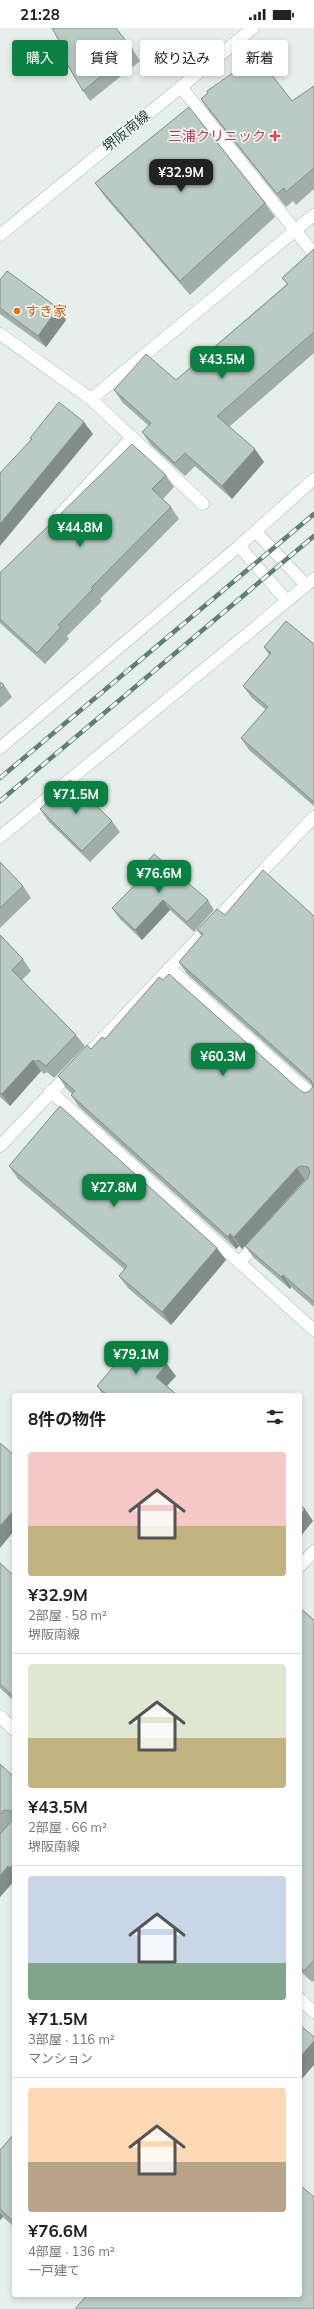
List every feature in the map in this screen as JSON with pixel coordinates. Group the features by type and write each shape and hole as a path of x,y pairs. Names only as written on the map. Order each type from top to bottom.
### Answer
{"street":[{"name":"堺阪南線","path":"0,235 253,28"},
{"path":"181,87 314,254"},
{"path":"91,399 314,215"},
{"path":"0,334 91,399 203,504"},
{"path":"53,523 132,436"},
{"path":"0,748 256,532 314,479"},
{"path":"0,837 310,582 256,532"},
{"path":"239,546 287,601"},
{"path":"0,1146 4,1132 50,1091 314,817"},
{"path":"168,968 314,1097"},
{"path":"50,1091 314,1330"},
{"path":"239,1262 270,1229"},
{"path":"302,1564 314,1551"},
{"path":"0,1716 12,1728"},
{"path":"302,2001 314,2012"}],"building":[{"path":"52,28 116,28 125,40 76,40 76,76 101,76 83,91 68,66 68,40 59,40"},
{"path":"232,74 232,76 273,76 292,101 314,86 314,168 286,192 284,188 277,194 201,99 208,93 207,91"},
{"path":"189,107 265,203 180,281 95,183"},
{"path":"314,249 314,332 217,416 255,449 222,486 185,453 175,463 142,432 151,423 114,390 146,354 176,380 288,284 282,278"},
{"path":"7,271 58,308 38,336 0,308 0,280"},
{"path":"59,402 84,422 0,524 0,473 32,439 30,438"},
{"path":"132,444 166,475 152,489 171,507 91,588 93,589 58,625 61,627 37,653 0,619 0,573"},
{"path":"286,621 314,644 314,802 241,738 268,707 243,686 271,653 264,647"},
{"path":"0,682 4,685 0,689"},
{"path":"70,780 112,821 82,851 40,809"},
{"path":"154,854 208,900 187,922 163,900 135,930 112,908 140,880 135,876"},
{"path":"0,862 23,886 0,908"},
{"path":"263,870 314,916 314,1302 283,1275 281,1277 245,1246 308,1178 310,1171 308,1167 301,1166 297,1168 234,1237 230,1234 228,1237 71,1095 75,1091 58,1076 87,1045 91,1049 102,1037 105,1039 159,977 163,980 169,974 301,1091 305,1093 311,1090 313,1086 311,1080 179,962 203,934 197,930 217,909 225,915"},
{"path":"0,935 23,959 12,970 76,1035 46,1066 38,1060 36,1062 33,1060 2,1094 0,1093"},
{"path":"60,1106 217,1248 162,1312 119,1276 127,1266 9,1166"},
{"path":"143,1342 167,1364 156,1377 175,1393 105,1393 97,1386 126,1352 131,1356"},
{"path":"0,1443 12,1453 12,1512 0,1526"},
{"path":"0,1563 12,1574 12,1695 0,1684"},
{"path":"302,1610 314,1620 314,1960 304,1971 302,1969"},
{"path":"0,1764 12,1775 12,1815 11,1811 4,1810 0,1814"},
{"path":"12,1820 12,1866 10,1868 8,1866 0,1876 0,1834"},
{"path":"302,2027 314,2037 314,2041 302,2055"},
{"path":"12,2136 12,2220 0,2209 0,2150"},
{"path":"302,2187 314,2197 314,2309 75,2309 85,2297 302,2297"}],"railway":[{"path":"0,778 314,514"},
{"path":"0,801 314,536"}],"place":[{"name":"三浦クリニック","path":"275,136"},
{"name":"すき家","path":"17,311"}]}
